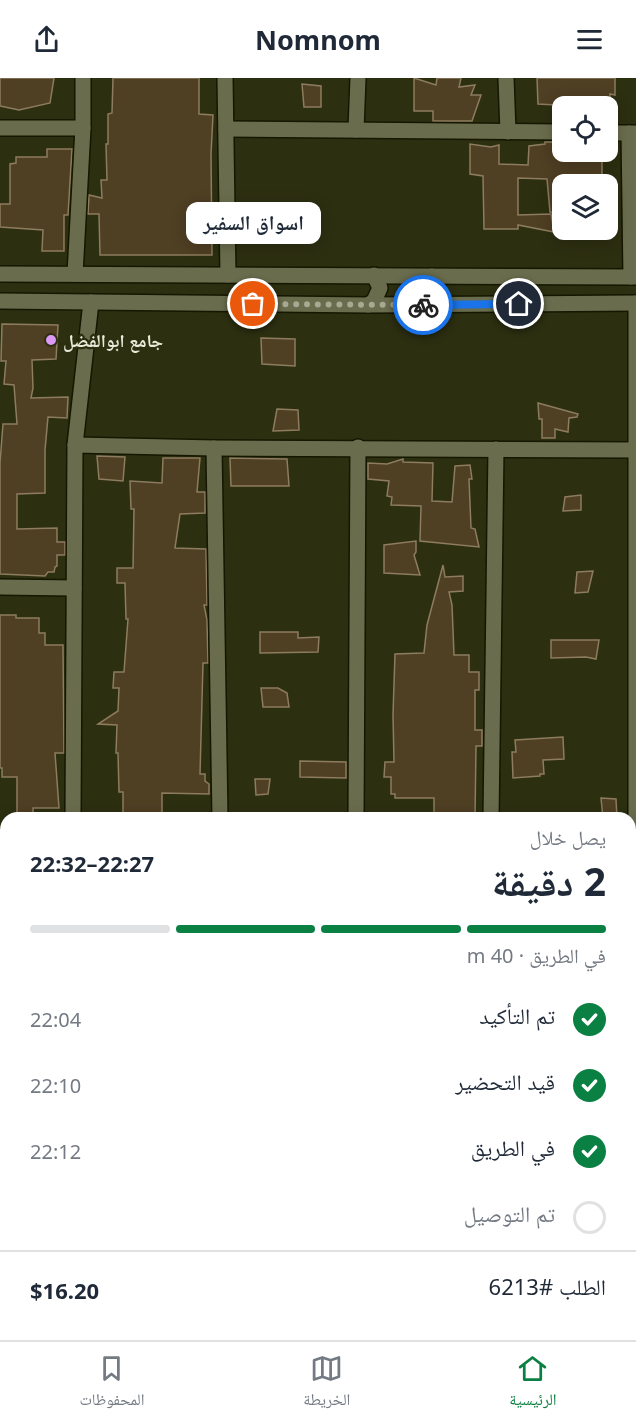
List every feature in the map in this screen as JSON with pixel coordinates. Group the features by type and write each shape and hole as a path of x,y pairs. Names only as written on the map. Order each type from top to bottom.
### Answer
{"street":[{"path":"75,274 83,128 83,78"},
{"path":"225,78 228,275"},
{"path":"356,130 358,78"},
{"path":"506,78 508,132"},
{"path":"0,128 83,128"},
{"path":"226,129 552,132"},
{"path":"0,274 634,277 632,133"},
{"path":"368,305 378,295 380,288 374,275"},
{"path":"432,276 422,287 422,295 426,302 433,305"},
{"path":"0,301 368,305 636,303 636,1340"},
{"path":"74,812 75,445 91,302"},
{"path":"75,445 636,450"},
{"path":"356,812 358,447"},
{"path":"214,448 220,812"},
{"path":"491,812 496,449"},
{"path":"0,587 74,588"}],"building":[{"path":"0,78 54,78 50,103 19,110 0,106"},
{"path":"113,78 199,78 199,114 213,115 212,255 100,255 99,214 88,214 89,195 102,198 101,180 107,180 106,144 108,144 108,114 112,113"},
{"path":"414,78 436,85 437,78 461,78 459,87 475,85 471,95 481,95 472,121 433,121 433,111 414,111"},
{"path":"537,78 615,78 615,95 552,96 552,105 538,104"},
{"path":"302,84 321,86 321,107 304,107"},
{"path":"545,142 552,142 552,162 602,162 602,174 552,174 552,212 550,212 547,179 518,178 518,215 551,214 552,232 518,225 518,229 484,229 483,176 470,174 470,144 491,147 499,145 499,164 528,165 529,146 545,144"},
{"path":"47,149 72,149 68,215 64,215 64,251 42,251 43,230 0,227 0,204 10,204 10,164 16,163 16,157 47,157"},
{"path":"2,324 58,325 56,359 32,360 31,398 68,397 67,418 48,417 45,493 17,494 17,529 57,528 57,542 65,542 65,555 57,555 57,566 54,572 48,572 45,576 0,574 0,463 3,424 17,424 14,385 4,384 6,361 1,361"},
{"path":"261,338 295,339 295,366 262,364"},
{"path":"538,403 578,414 577,417 569,418 568,432 555,429 555,438 542,438 542,419 539,419"},
{"path":"277,409 298,410 299,430 273,431"},
{"path":"97,456 125,457 123,481 99,479"},
{"path":"163,458 200,458 197,492 205,492 205,513 180,514 175,548 206,549 207,605 204,605 207,620 208,663 203,663 200,774 205,774 205,781 209,784 209,794 162,793 162,812 123,812 123,792 119,792 118,753 116,753 117,725 98,724 118,711 119,688 113,688 114,672 124,672 128,619 126,619 125,583 117,583 117,568 133,568 134,509 131,509 130,481 162,483"},
{"path":"230,458 287,459 289,486 231,486"},
{"path":"403,459 403,462 433,463 432,501 452,502 455,466 470,465 471,528 475,529 479,547 420,541 421,506 391,505 392,497 387,496 389,481 368,479 368,463 387,464"},
{"path":"581,495 581,510 563,511 565,497"},
{"path":"416,541 414,555 420,575 384,573 384,545"},
{"path":"443,565 445,577 463,576 463,591 449,592 452,605 454,655 469,655 469,672 479,672 479,690 475,690 475,730 482,730 482,746 476,746 475,812 434,812 434,798 395,798 395,794 391,794 391,777 384,777 385,762 394,762 395,654 424,653 427,625"},
{"path":"593,571 588,592 575,593 577,572"},
{"path":"0,615 39,618 39,633 45,633 45,645 63,645 64,753 55,753 59,808 33,808 33,812 17,812 17,777 2,777 2,768 0,768"},
{"path":"260,632 298,632 298,638 319,637 318,652 260,653"},
{"path":"551,640 599,640 596,659 551,658"},
{"path":"261,688 278,688 287,693 289,707 263,707"},
{"path":"563,737 564,759 543,760 544,774 540,776 513,778 512,752 516,752 515,740"},
{"path":"300,761 346,762 346,778 300,777"},
{"path":"255,779 270,779 268,794 256,795"},
{"path":"601,798 616,799 617,812 602,812"}],"way so far":[{"path":"253,304 423,305"}],"place":[{"name":"اسواق السفير","path":"253,304"},
{"name":"جامع ابوالفضل","path":"51,340"}],"route":[{"path":"423,305 519,304"}]}
